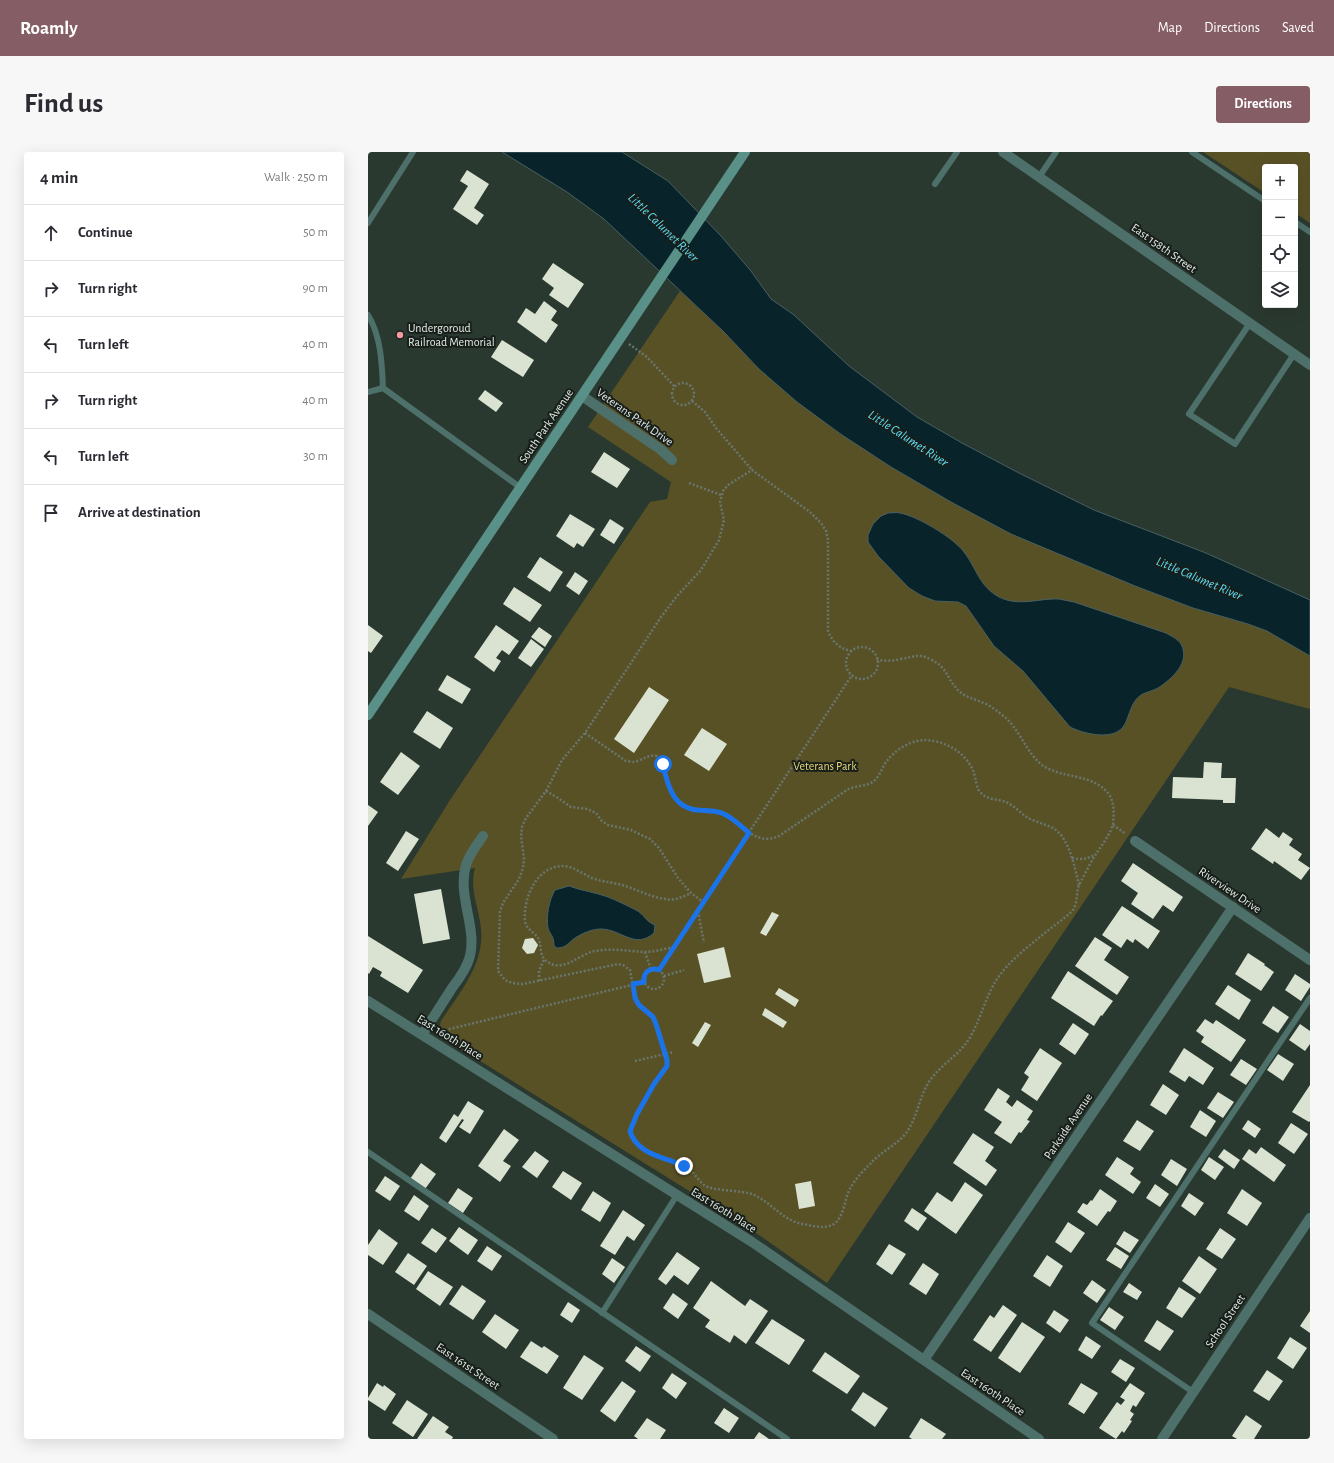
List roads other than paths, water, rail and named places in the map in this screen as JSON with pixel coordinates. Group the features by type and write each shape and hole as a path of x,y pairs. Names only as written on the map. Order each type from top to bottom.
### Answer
{"street":[{"name":"South Park Avenue","path":"368,715 745,152"},
{"name":"East 158th Street","path":"1003,152 1310,365"},
{"name":"Veterans Park Drive","path":"582,396 660,449 672,460"},
{"path":"422,1035 461,975 470,958 472,946 464,891 464,878 466,866 471,854 483,836"},
{"name":"Riverview Drive","path":"1135,841 1310,960"},
{"name":"Parkside Avenue","path":"924,1360 1233,907"},
{"name":"East 160th Place","path":"368,1001 758,1246 1039,1439"},
{"name":"School Street","path":"1162,1439 1310,1218"},
{"name":"East 161st Street","path":"368,1314 553,1439"}],"lane":[{"path":"368,223 413,152"},
{"path":"935,184 957,152"},
{"path":"1039,177 1056,152"},
{"path":"1192,152 1264,200"},
{"path":"1298,224 1310,232"},
{"path":"368,315 378,341 382,361 383,388"},
{"path":"1250,323 1189,414 1235,444 1294,354"},
{"path":"368,392 383,388"},
{"path":"383,388 521,488"},
{"path":"1193,1392 1092,1323 1310,998"},
{"path":"368,1152 787,1439"},
{"path":"602,1313 677,1195"}],"water":[{"name":"Little Calumet River","path":"502,152 622,152 668,181 721,236 751,271 771,299 794,315 849,366 917,417 1019,473 1094,510 1206,553 1310,600 1310,656 1267,631 1193,608 1135,586 1011,534 951,502 891,467 842,435 797,402 759,369 723,331 604,219 567,192"},
{"path":"888,513 900,513 916,518 935,528 952,540 964,552 987,588 999,597 1006,600 1022,602 1059,599 1074,602 1166,633 1180,642 1184,657 1182,663 1169,680 1156,689 1141,695 1135,701 1121,730 1107,735 1099,735 1083,732 1070,727 1023,671 994,646 966,606 958,602 935,601 922,596 909,588 878,556 868,542 868,535 873,524 881,516"},
{"path":"569,886 608,897 636,910 649,922 655,925 654,933 641,940 608,930 598,929 584,933 565,946 557,948 554,946 553,937 548,928 548,908 555,890"}],"place":[{"name":"Undergoroud Railroad Memorial","path":"400,335"}],"park label":[{"name":"Veterans Park","path":"825,766"}]}
